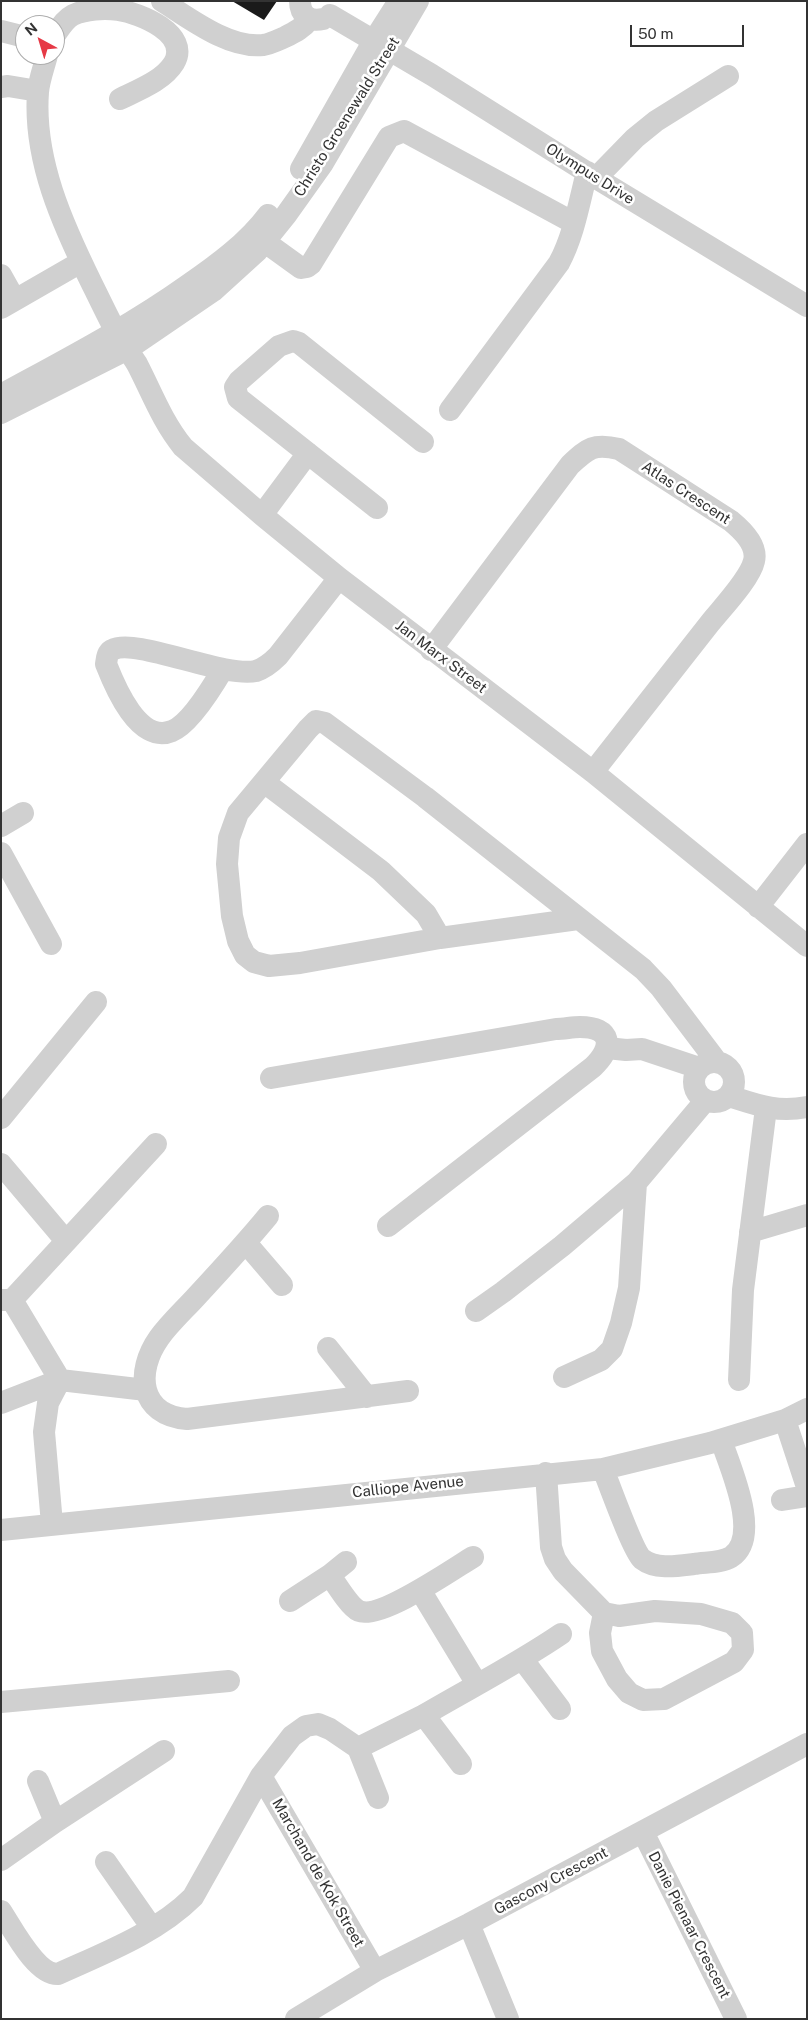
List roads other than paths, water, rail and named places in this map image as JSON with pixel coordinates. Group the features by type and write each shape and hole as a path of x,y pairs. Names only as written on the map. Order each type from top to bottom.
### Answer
{"street":[{"path":"162,1 221,36 248,44 263,45 304,26 319,9"},
{"name":"Christo Groenewald Street","path":"1,413 122,341 213,291 257,251 323,163 381,46 399,1"},
{"name":"Christo Groenewald Street","path":"1,395 122,341 147,314 207,272 241,244 266,218 307,160 381,46 418,1"},
{"name":"Olympus Drive","path":"319,9 432,75 591,175 807,306"},
{"path":"65,21 71,16 82,12 118,10 137,15 162,27 175,40 177,53 174,62 165,73 148,85 120,99"},
{"path":"1,31 15,34"},
{"name":"Jan Marx Street","path":"44,65 38,91 38,132 46,172 60,213 81,262 122,341 157,407 183,447 339,578 593,772 807,946"},
{"path":"450,410 552,275 565,252 591,175 656,121 728,76"},
{"path":"1,87 8,86 38,91"},
{"path":"265,242 301,268 311,264 389,137 404,131 574,223"},
{"path":"1,275 8,304 81,262"},
{"path":"377,508 238,398 236,387 239,381 279,346 293,341 299,343 423,442"},
{"name":"Atlas Crescent","path":"431,650 570,465 582,454 593,448 604,445 619,449 731,521 742,530 755,551 754,561 750,570 593,772"},
{"path":"262,515 308,453"},
{"path":"223,669 212,689 183,724 172,731 162,733 143,727 136,719 106,664 107,656 111,651 118,648 156,652 223,669 243,672 256,671 268,666 293,639 339,578"},
{"path":"271,1078 556,1029 580,1027 593,1029 604,1034 607,1040 617,1049 636,1057 709,1070 732,1073 734,1085 729,1096 718,1103 705,1101 696,1093 709,1070 721,1049 707,1026 687,1005 662,988 643,970 425,797 320,720 313,724 238,814 229,838 227,864 232,916 238,942 245,955 254,962 269,966 300,963 440,938 578,919"},
{"path":"264,782 381,872 426,914 440,938"},
{"path":"1,826 23,813"},
{"path":"758,906 807,844"},
{"path":"1,853 51,944"},
{"path":"1,1118 96,1002"},
{"path":"388,1226 579,1080 603,1057 617,1049"},
{"path":"729,1096 766,1108 790,1110 807,1107"},
{"path":"476,1311 562,1246 636,1183 705,1101"},
{"path":"739,1380 743,1290 766,1108"},
{"path":"60,1380 7,1300 66,1241 156,1144"},
{"path":"1,1164 66,1241"},
{"path":"564,1377 601,1360 612,1349 621,1323 629,1288 636,1183"},
{"path":"750,1232 807,1215"},
{"path":"268,1216 246,1243 159,1338 147,1366 146,1390 150,1401 159,1411 167,1416 187,1420 408,1391"},
{"path":"246,1243 282,1284"},
{"path":"328,1348 367,1397"},
{"path":"1,1403 60,1380 146,1390"},
{"path":"52,1524 44,1432 48,1403 60,1380"},
{"name":"Calliope Avenue","path":"1,1530 546,1473 603,1469 722,1440 785,1420 807,1409"},
{"path":"785,1420 807,1487"},
{"path":"603,1469 641,1558 650,1563 674,1566 730,1558 742,1546 745,1525 742,1507 722,1440"},
{"path":"546,1473 551,1547 555,1558 563,1571 604,1613 619,1616 655,1611 701,1614 732,1623 742,1633 743,1650 734,1662 664,1699 643,1700 628,1693 617,1679 602,1651 600,1632 604,1613"},
{"path":"782,1500 807,1496"},
{"path":"290,1601 338,1569 355,1609 366,1613 395,1603 420,1590 473,1557"},
{"path":"420,1590 477,1684"},
{"path":"358,1748 424,1715 523,1660 561,1634"},
{"path":"523,1660 560,1709"},
{"path":"1,1702 229,1681"},
{"path":"424,1715 461,1764"},
{"path":"1,1911 29,1954 44,1970 52,1975 58,1974 152,1928 180,1910 193,1897 260,1776 292,1736 306,1726 318,1724 330,1729 358,1748 378,1798"},
{"name":"Gascony Crescent","path":"296,2019 375,1971 470,1924 807,1744"},
{"path":"1,1860 55,1822 164,1751"},
{"name":"Marchand de Kok Street","path":"260,1776 375,1971"},
{"path":"38,1781 55,1822"},
{"name":"Danie Pienaar Crescent","path":"642,1832 736,2019"},
{"path":"106,1862 152,1928"},
{"path":"470,1924 508,2019"}]}
